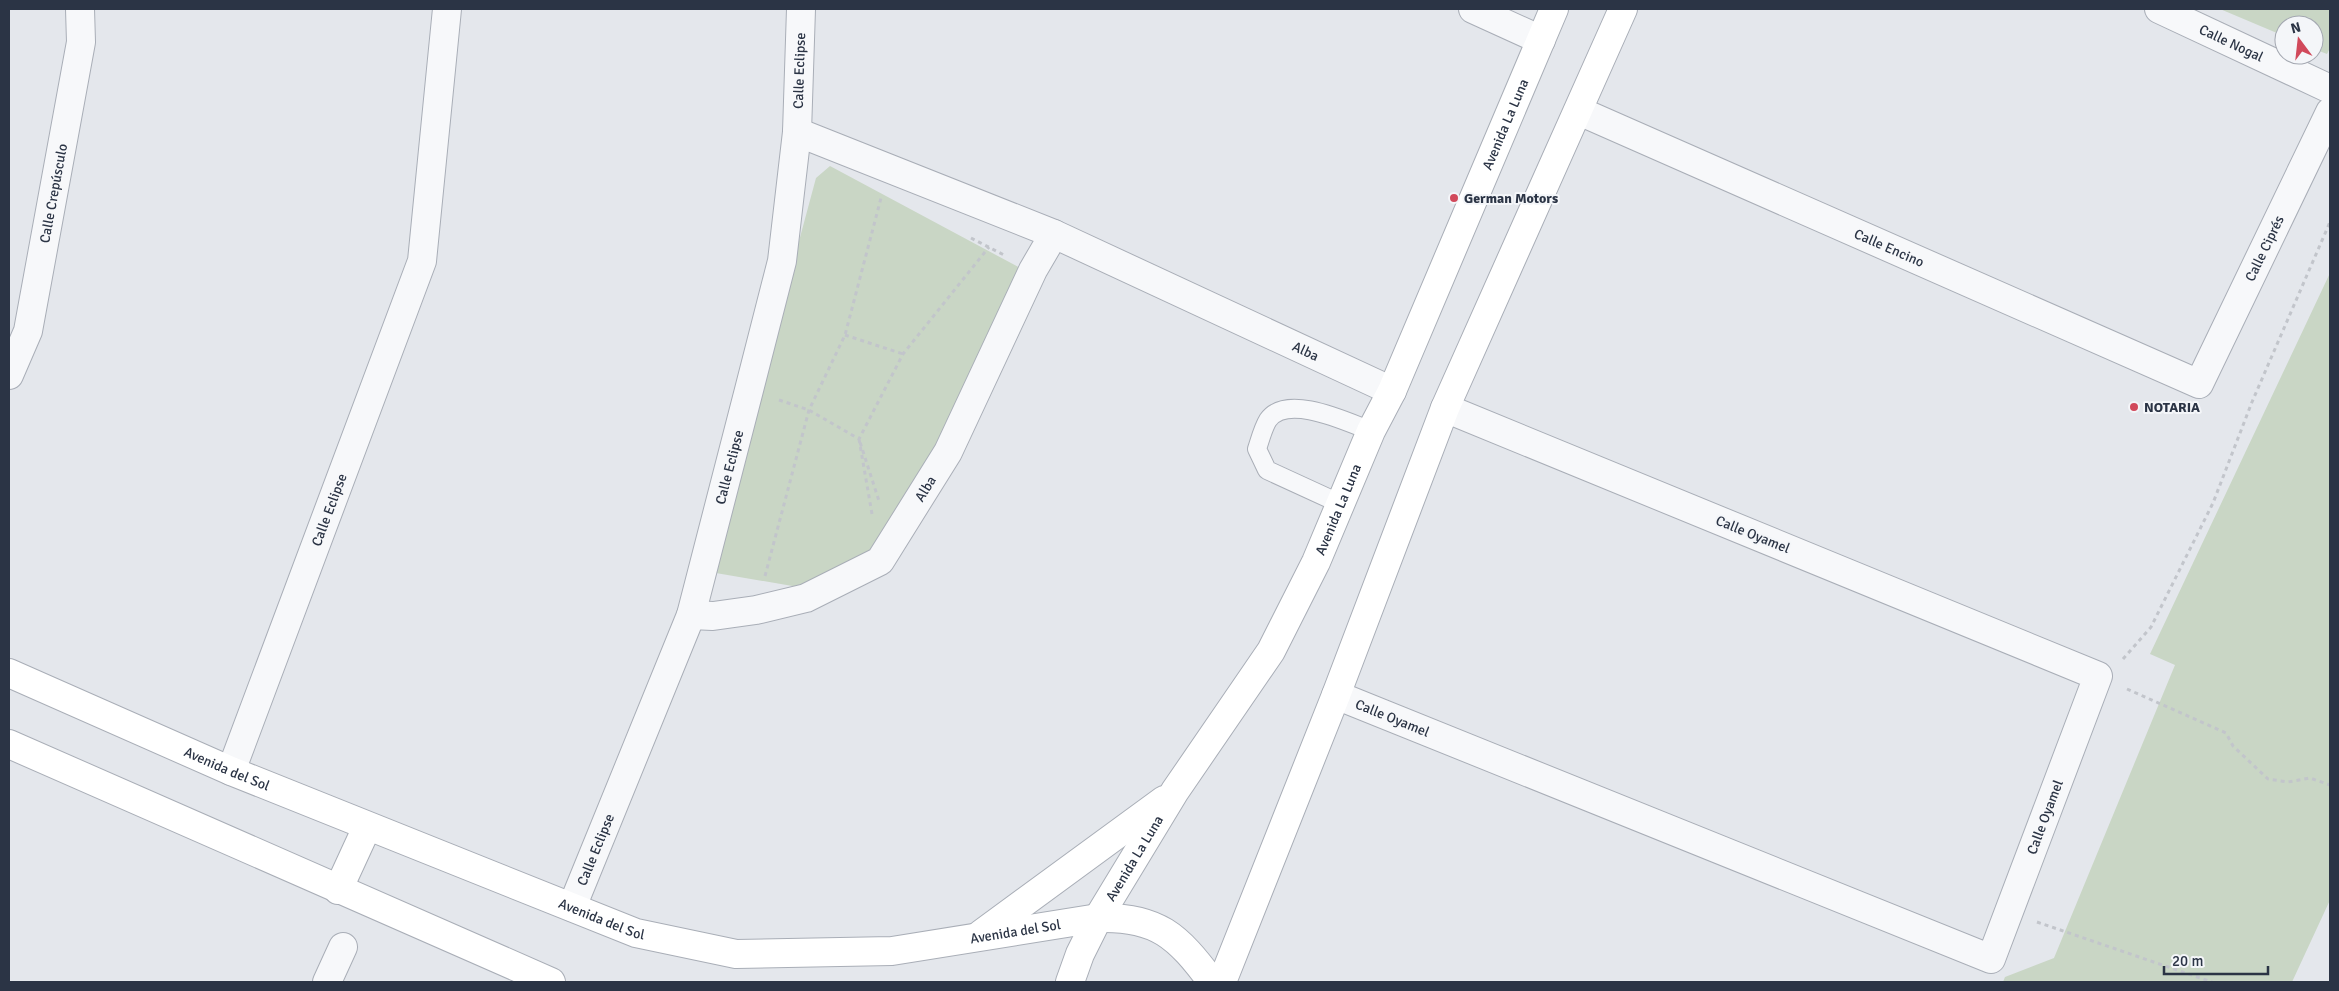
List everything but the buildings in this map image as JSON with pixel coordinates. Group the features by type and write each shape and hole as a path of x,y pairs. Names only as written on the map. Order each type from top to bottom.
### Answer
{"main road":[{"name":"Avenida La Luna","path":"1070,982 1080,954 1098,918 1175,791 1271,651 1316,562 1371,431 1392,391 1554,9"},
{"path":"1222,982 1336,695 1445,408 1623,9"},
{"name":"Avenida del Sol","path":"9,673 231,771 636,933 736,954 892,951 974,940 1098,918 1136,919 1162,929 1189,952 1212,982"},
{"path":"9,744 551,982"},
{"path":"974,940 1175,791"},
{"path":"338,890 368,827"}],"street":[{"name":"Calle Crepúsculo","path":"9,376 28,331 81,42 80,9"},
{"name":"Calle Eclipse","path":"231,771 422,261 447,9"},
{"name":"Calle Eclipse","path":"572,907 691,615 750,390 782,261 797,132 801,9"},
{"path":"1473,9 1541,40"},
{"name":"Calle Nogal","path":"2159,9 2330,89"},
{"name":"Calle Encino","path":"1579,111 2199,384"},
{"name":"Calle Ciprés","path":"2199,384 2330,112"},
{"name":"Alba","path":"797,132 1054,234 1392,391"},
{"name":"Alba","path":"886,551 948,452 1033,270 1054,234"},
{"name":"Calle Oyamel","path":"1336,695 1991,959 2098,676 1445,408"},
{"path":"691,615 713,616 756,610 806,598 886,551"},
{"path":"328,982 344,947"}],"lane":[{"path":"1341,504 1267,470 1257,449 1269,419 1290,407 1310,410 1371,431"}],"path":[{"path":"756,610 809,410 845,335 883,192"},
{"path":"2098,676 2120,662 2152,628 2213,503 2252,402 2330,222"},
{"path":"963,234 1033,270"},
{"path":"886,551 860,439 902,354 989,247"},
{"path":"845,335 902,354"},
{"path":"750,390 809,410 860,439 886,551"},
{"path":"2098,676 2226,733 2233,746 2268,779 2288,782 2310,778 2330,785"},
{"path":"2009,912 2212,982"}],"green space":[{"path":"2220,9 2330,9 2330,48 2327,54 2324,53 2324,15 2274,15 2274,32"},
{"path":"830,166 1024,270 945,447 875,555 804,588 710,572 816,178"},
{"path":"2330,273 2330,900 2292,982 2003,982 2005,977 2054,958 2175,665 2150,654"}],"place":[{"name":"German Motors","path":"1454,198"},
{"name":"NOTARIA","path":"2134,407"}]}
